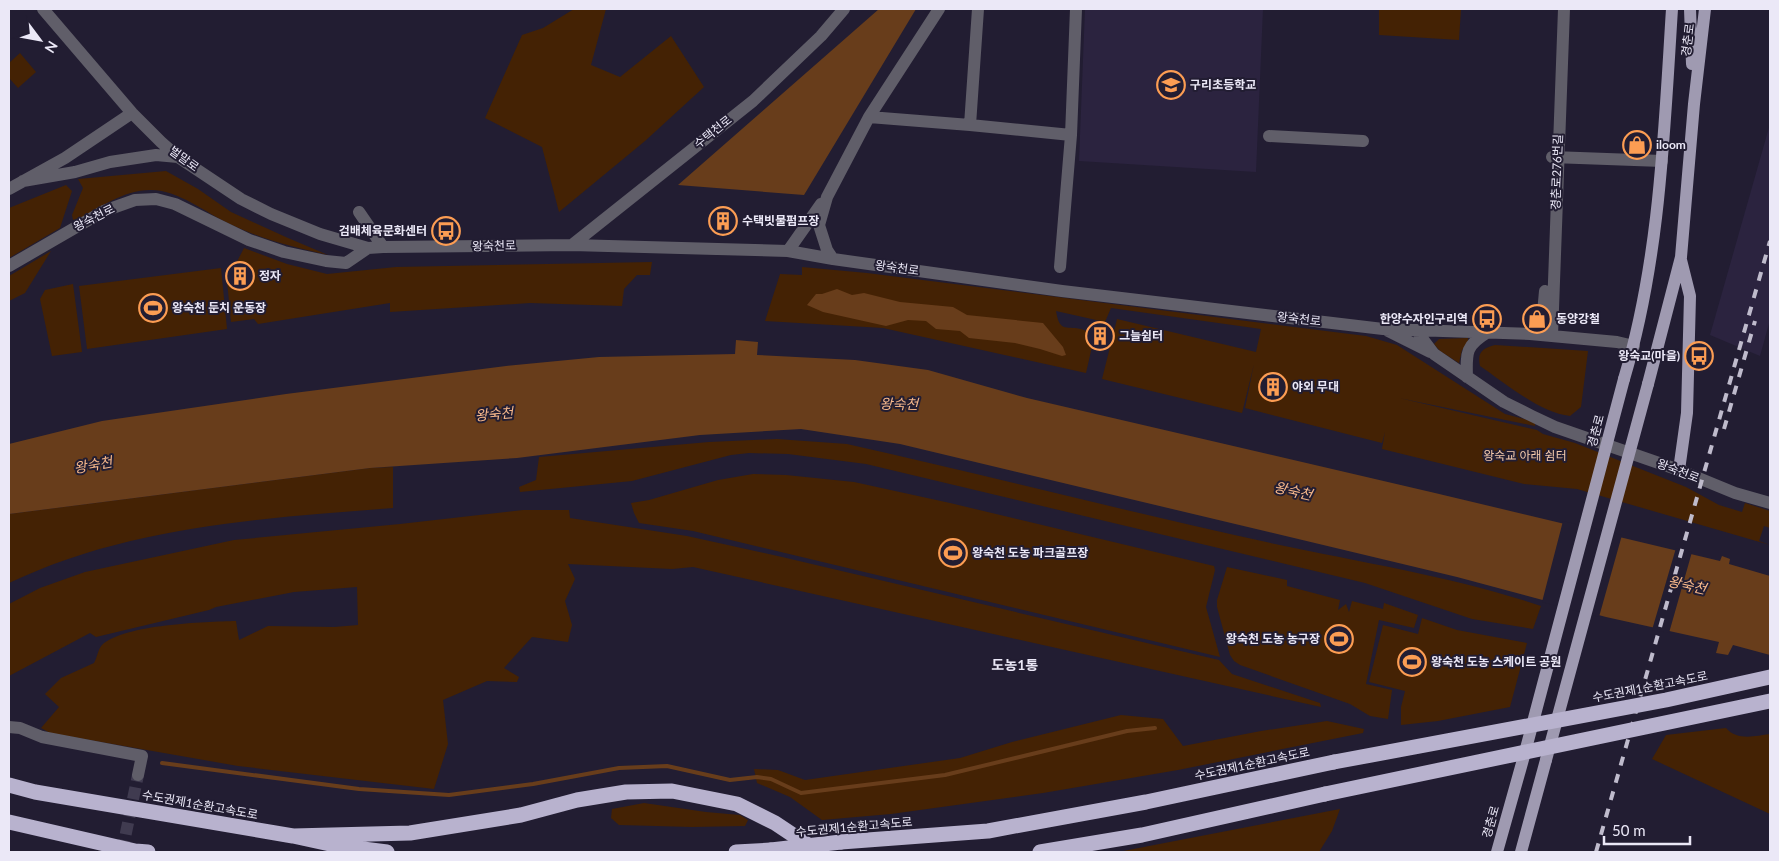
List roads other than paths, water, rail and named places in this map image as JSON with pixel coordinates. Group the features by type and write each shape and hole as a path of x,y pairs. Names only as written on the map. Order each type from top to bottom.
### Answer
{"highway":[{"name":"수도권제1순환고속도로","path":"736,852 988,831 1146,802 1334,762 1666,700 1770,678"},
{"path":"1040,852 1142,835 1326,794 1770,701"},
{"name":"수도권제1순환고속도로","path":"9,785 45,794 293,836 339,846 388,852"},
{"path":"293,836 410,833 521,815 587,798 626,792 672,790 736,804 774,824 816,852"},
{"path":"9,822 135,851 148,852"}],"main road":[{"name":"경춘로","path":"1497,852 1634,346 1650,263 1662,161 1672,9"},
{"name":"경춘로","path":"1690,9 1694,104"},
{"name":"경춘로","path":"1521,852 1681,257 1694,104 1705,9"},
{"path":"1679,470 1687,413 1690,296 1681,257"}],"street":[{"name":"벌말로","path":"43,9 132,113 178,156 241,199 271,214 320,234 368,248"},
{"name":"수택천로","path":"572,245 753,101 821,36 844,9"},
{"path":"833,259 827,250 819,225 827,197 869,117 939,9"},
{"path":"970,125 978,9"},
{"path":"1060,267 1071,135 1076,9"},
{"name":"경춘로276번길","path":"1555,158 1558,9"},
{"name":"경춘로276번길","path":"1547,336 1564,9"},
{"path":"9,189 65,158 132,113"},
{"path":"869,117 1071,135"},
{"path":"1270,136 1363,142"},
{"path":"23,181 75,172 110,162 156,155 178,156"},
{"path":"1555,158 1662,161"},
{"path":"788,251 814,212 827,197"},
{"name":"왕숙천로","path":"9,266 104,211 135,200 156,199 175,204 249,240 284,252 326,261 346,263 368,248 383,247 572,245 788,251 1062,291 1383,329 1416,330 1434,354 1504,402 1555,427 1679,470 1735,493 1770,503"},
{"path":"360,212 383,247"},
{"path":"1383,329 1434,354"},
{"path":"1416,330 1547,336 1618,342 1634,346"},
{"path":"1467,377 1468,349 1476,339 1489,332"},
{"path":"9,727 20,728 42,737 142,756 138,775"}],"water":[{"path":"879,9 916,9 804,195 678,185"},
{"path":"837,289 852,295 864,293 900,302 953,307 967,315 1043,323 1063,347 1066,355 1062,356 1015,343 969,338 960,331 936,329 926,321 908,320 886,326 823,312 807,305 816,294"},
{"name":"왕숙천","path":"736,340 758,342 757,355 855,360 928,370 1027,398 1720,561 1722,556 1730,559 1729,564 1770,576 1770,655 1733,645 1728,655 1716,653 1719,642 1606,617 1457,577 900,444 801,429 700,435 517,458 370,468 9,514 9,444 102,421 286,394 506,366 599,357 735,354"}],"waterway":[{"path":"162,763 359,789 449,795 533,784 619,768 667,766 730,780 757,777 771,779 801,793 945,775 1127,731 1155,728"}],"tunnel":[{"path":"122,852 138,775"}],"railway":[{"path":"1596,852 1770,241"},
{"path":"1724,429 1755,321"}],"place":[{"name":"구리초등학교","path":"1171,85"},
{"name":"iloom","path":"1637,145"},
{"name":"수택빗물펌프장","path":"723,221"},
{"name":"검배체육문화센터","path":"446,231"},
{"name":"정자","path":"240,276"},
{"name":"왕숙천 둔치 운동장","path":"153,308"},
{"name":"한양수자인구리역","path":"1487,319"},
{"name":"동양강철","path":"1537,319"},
{"name":"그늘쉼터","path":"1100,336"},
{"name":"왕숙교(마을)","path":"1699,356"},
{"name":"야외 무대","path":"1273,387"},
{"name":"왕숙천 도농 파크골프장","path":"953,553"},
{"name":"왕숙천 도농 농구장","path":"1339,639"},
{"name":"왕숙천 도농 스케이트 공원","path":"1412,662"}],"district":[{"name":"도농1통","path":"1015,665"}],"park label":[{"name":"왕숙교 아래 쉼터","path":"1525,456"}]}
